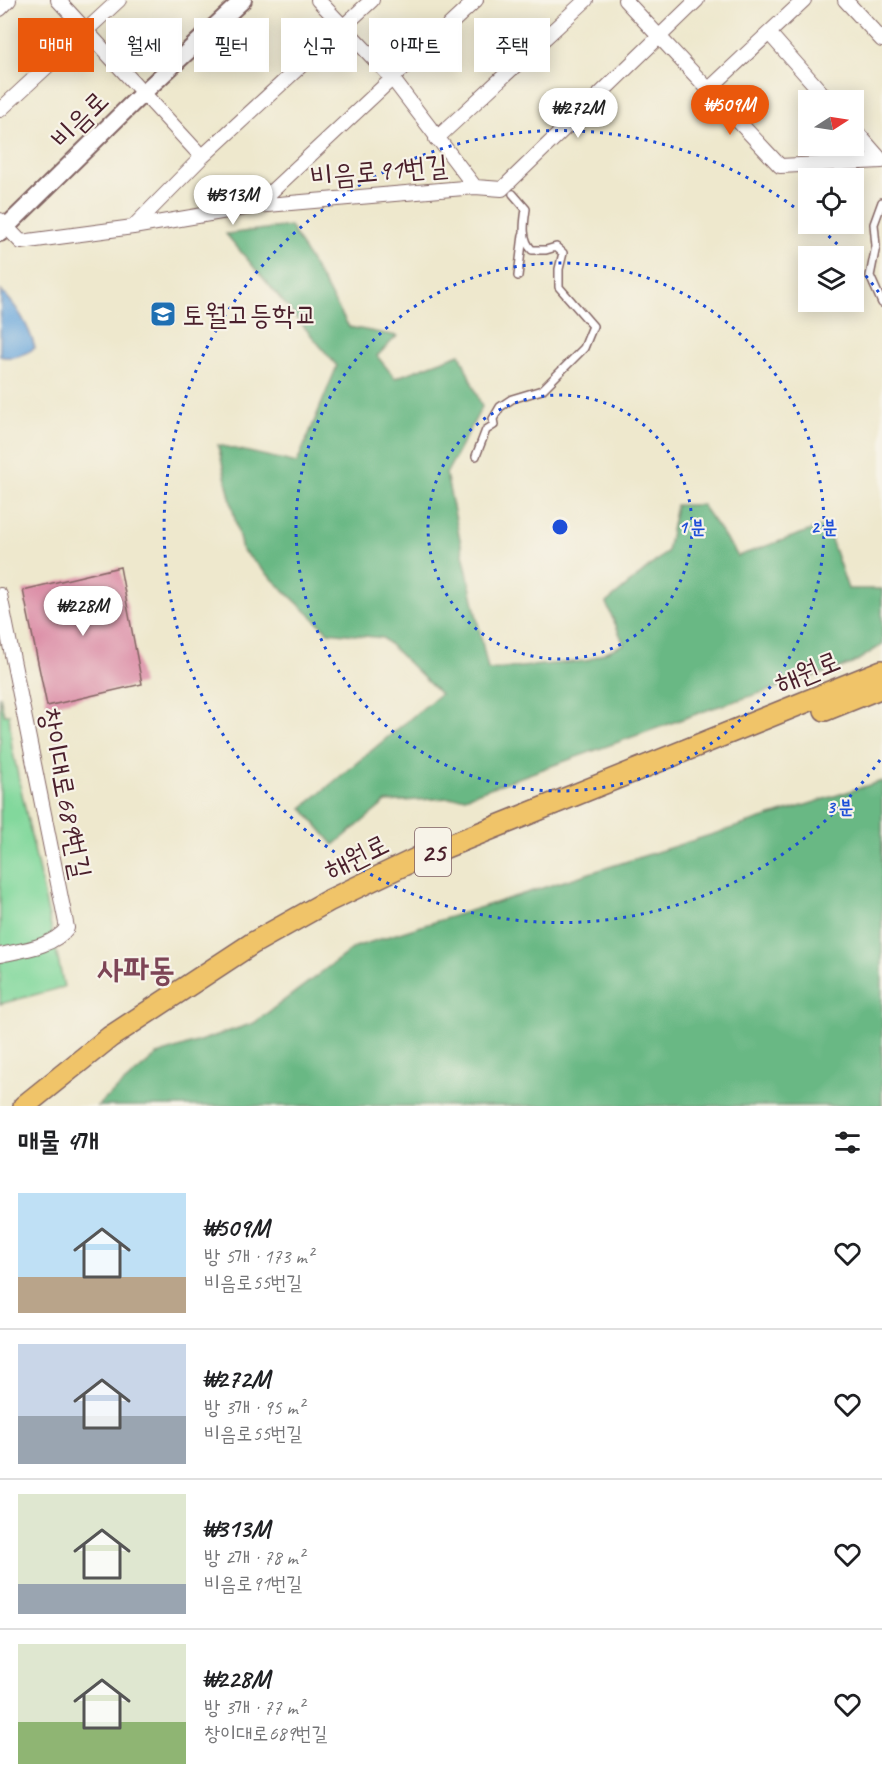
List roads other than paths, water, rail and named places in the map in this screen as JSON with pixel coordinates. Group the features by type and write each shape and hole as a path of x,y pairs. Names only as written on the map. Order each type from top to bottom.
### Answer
{"highway":[{"name":"해원로","path":"24,1106 110,1037 252,943 328,901 416,859 882,671"},
{"name":"해원로","path":"34,1106 270,945 415,871 876,692"}],"street":[{"path":"0,9 9,0"},
{"path":"58,0 75,18"},
{"path":"94,23 119,0"},
{"name":"비음로","path":"2,227 243,0"},
{"path":"318,0 335,18"},
{"path":"353,18 372,0"},
{"path":"256,206 476,0"},
{"path":"436,139 586,0"},
{"path":"625,0 780,166 882,161"},
{"path":"513,194 515,179 697,0"},
{"path":"708,90 804,0"},
{"path":"845,0 880,34"},
{"path":"769,33 819,90"},
{"path":"94,39 202,157"},
{"path":"357,42 392,78 436,139 476,187"},
{"path":"0,110 41,72"},
{"path":"133,227 202,157 294,72"},
{"path":"864,140 882,161"},
{"name":"비음로91번길","path":"2,227 21,242 133,227 256,206 476,187 502,189 515,179"},
{"name":"창이대로689번길","path":"0,596 67,928 60,937 34,947 0,955"}],"lane":[{"path":"513,194 526,209 518,276"},
{"path":"882,202 874,224 876,246 870,276 882,303"},
{"path":"476,456 486,430 494,425 493,419 500,407 512,399 542,390 584,348 593,326 559,287 559,269 563,253 556,247 532,250 526,244 524,227"}],"water":[{"path":"1,291 22,317 35,348 18,356 0,356"}],"place":[{"name":"토월고등학교","path":"163,314"}],"district":[{"name":"사파동","path":"136,969"}]}
